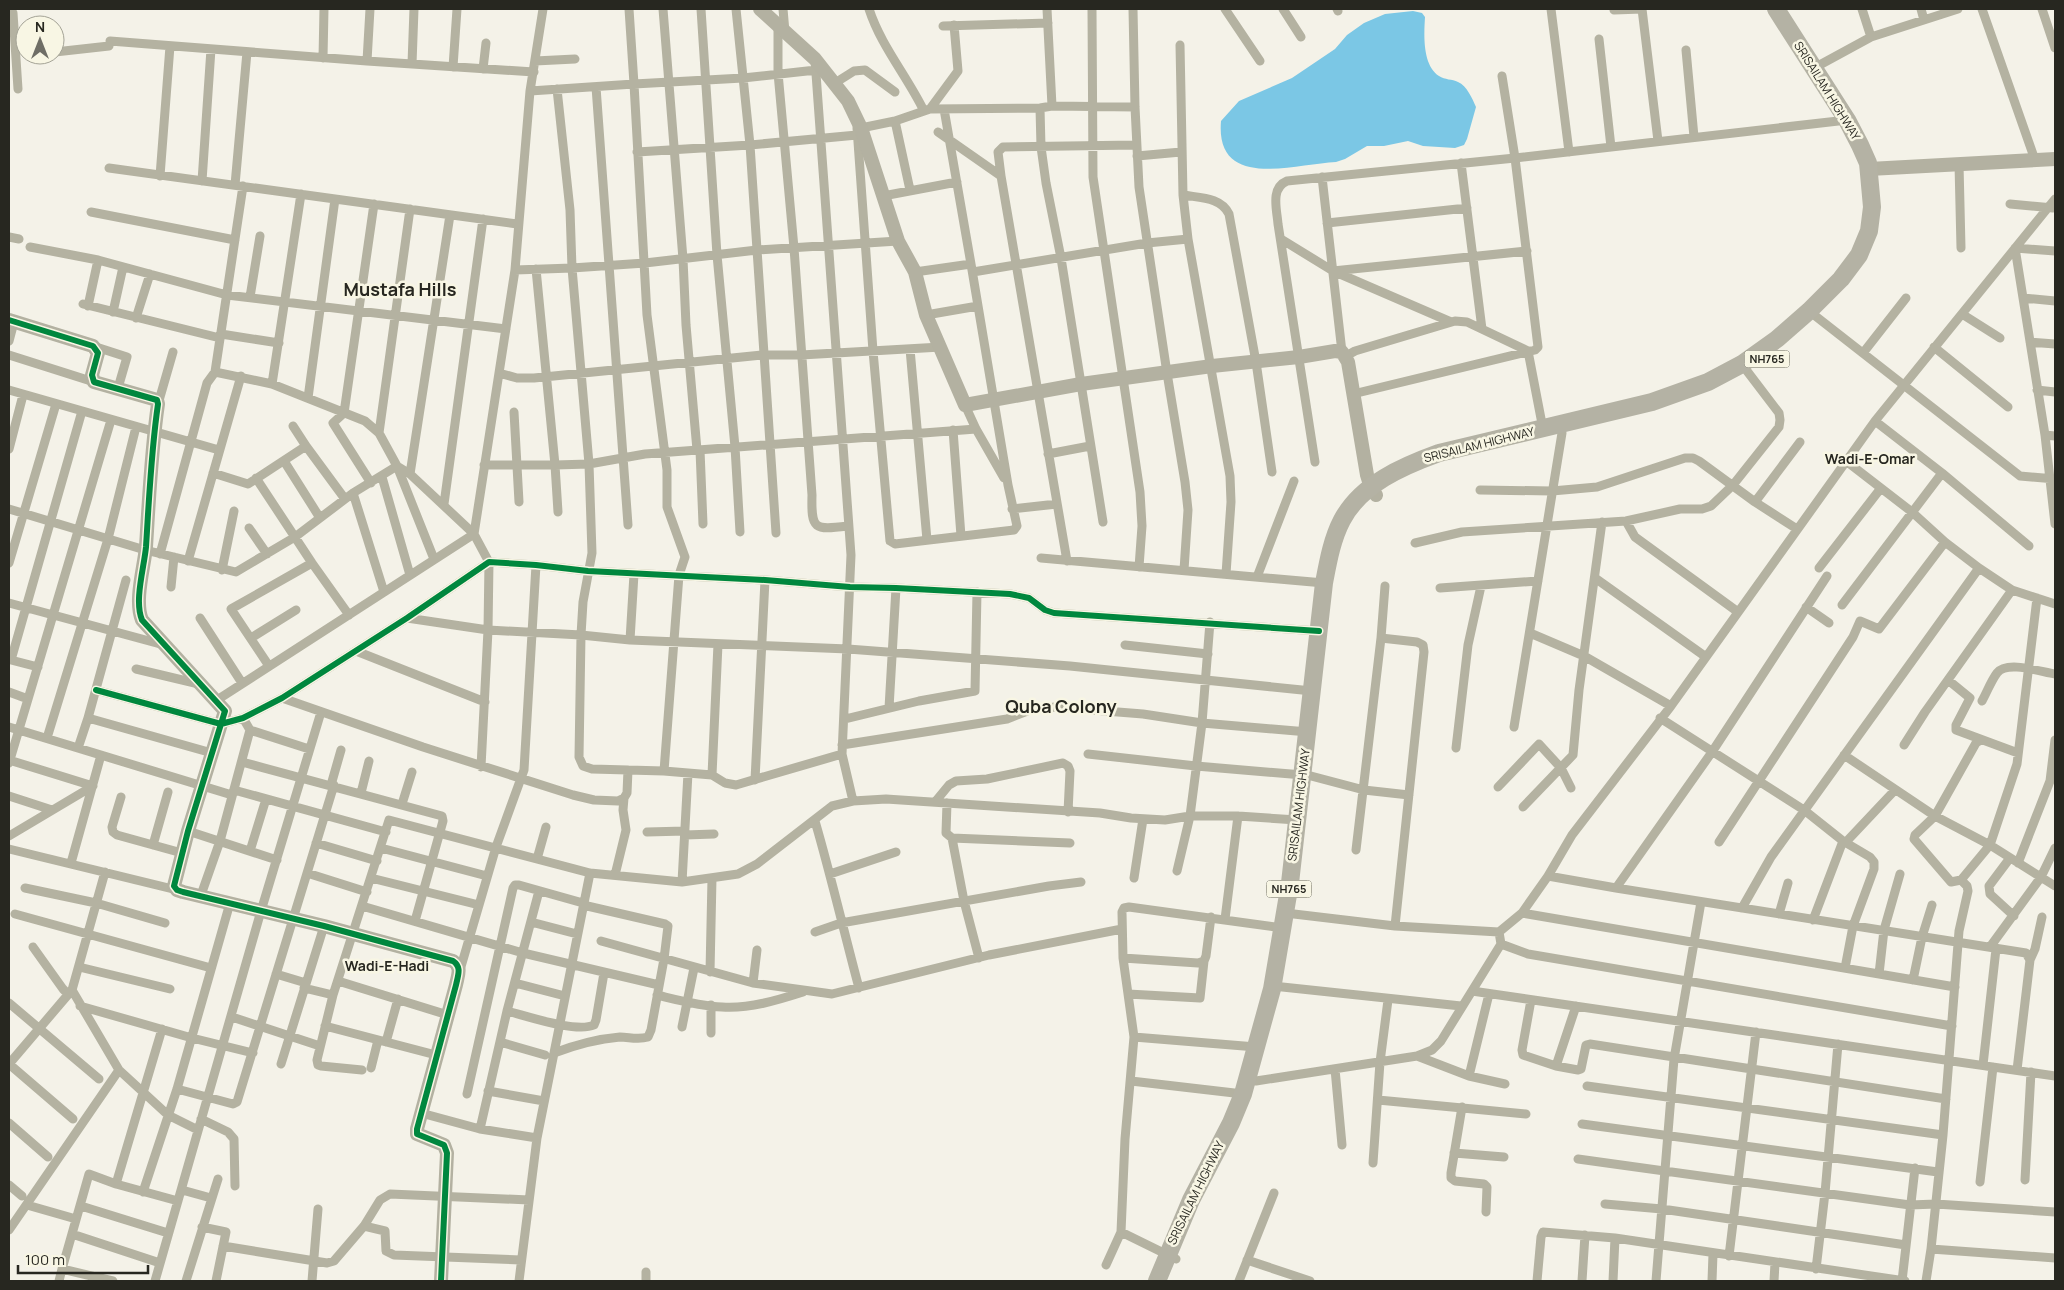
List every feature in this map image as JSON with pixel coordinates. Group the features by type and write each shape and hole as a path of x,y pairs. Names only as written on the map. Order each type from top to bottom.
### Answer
{"highway":[{"name":"SRISAILAM HIGHWAY","path":"1168,1281 1172,1257 1191,1200 1231,1123 1243,1094 1256,1047 1277,987 1297,820 1307,776 1308,732 1324,583 1331,550 1342,520 1354,501 1447,460 1695,399 1728,386 1776,353 1813,314 1859,255 1869,231 1872,207 1873,169 1865,137 1855,118 1776,9"},
{"name":"SRISAILAM HIGHWAY","path":"1788,9 1873,169"},
{"name":"SRISAILAM HIGHWAY","path":"1157,1281 1172,1257 1217,1166 1248,1109 1256,1080 1294,914 1307,776 1333,584 1341,552 1353,525 1373,491 1390,474 1413,462 1439,453 1543,430 1652,402 1708,382 1742,364 1813,314"}],"street":[{"path":"9,9 13,12 18,89"},
{"path":"323,58 324,9"},
{"path":"367,61 370,9"},
{"path":"412,64 414,9"},
{"path":"453,67 457,9"},
{"path":"217,700 474,534 515,270 517,224 530,91 543,9"},
{"path":"629,9 645,263 646,315 667,470 667,508 685,557 679,575 664,771"},
{"path":"663,9 690,364 699,450 703,524"},
{"path":"701,9 717,255 735,447 740,532"},
{"path":"736,9 750,145 762,355 776,533"},
{"path":"760,9 815,65 836,83 858,127 898,241 915,272 926,315 976,429 1008,485"},
{"path":"783,9 778,73 802,355 811,518 814,524 819,527 848,526"},
{"path":"869,9 873,21 894,60 927,110"},
{"path":"1047,9 1052,106"},
{"path":"1092,9 1093,177 1140,492 1142,526 1139,567"},
{"path":"1133,9 1137,156 1147,244 1188,510 1184,570"},
{"path":"1226,9 1260,61"},
{"path":"1283,9 1300,37"},
{"path":"1551,9 1569,152"},
{"path":"1614,10 1642,9 1658,141"},
{"path":"1862,9 1870,37"},
{"path":"1921,9 1924,20"},
{"path":"1818,66 1870,37 1958,9"},
{"path":"1982,9 2035,160"},
{"path":"2042,9 2055,48"},
{"path":"943,26 1048,23"},
{"path":"927,110 958,71 954,25"},
{"path":"1599,39 1610,146"},
{"path":"483,69 486,43"},
{"path":"65,51 110,44 170,46 534,72"},
{"path":"1180,45 1183,196 1188,238 1230,476 1232,502 1226,574"},
{"path":"160,176 170,46"},
{"path":"202,181 211,49"},
{"path":"1686,50 1694,137"},
{"path":"160,554 207,383 215,372 235,240 248,52"},
{"path":"535,61 575,60"},
{"path":"530,91 743,78 815,65"},
{"path":"815,65 851,555 845,719 842,749 853,801"},
{"path":"836,83 854,71 865,70 895,92"},
{"path":"1353,394 1535,350 1538,341 1515,158 1502,76"},
{"path":"596,87 628,525"},
{"path":"557,89 570,210 572,268 582,373 592,525 592,552 581,634 579,757 583,766 592,770 664,771 712,775 725,783 736,785 842,749 1007,719 1030,710 1054,707 1143,714 1202,723 1308,732"},
{"path":"638,152 750,145 784,140 821,138 858,127 895,121 927,110 1040,108 1052,106 1135,107"},
{"path":"1040,108 1041,146 1046,183 1103,522"},
{"path":"858,127 873,351 890,541 895,544 1014,530 1017,526 1012,509 944,109"},
{"path":"1315,462 1276,203 1276,191 1281,184 1322,177 1515,158 1846,120"},
{"path":"895,121 910,190"},
{"path":"938,132 1001,176"},
{"path":"1067,561 1001,176 999,149 1003,147 1136,145"},
{"path":"1137,156 1181,152"},
{"path":"1873,169 2055,159"},
{"path":"1461,163 1482,329"},
{"path":"1959,164 1961,248"},
{"path":"109,168 517,224"},
{"path":"1322,177 1344,354 1367,474 1373,491"},
{"path":"883,196 957,182"},
{"path":"272,384 301,194"},
{"path":"1183,196 1218,201 1226,207 1229,214 1256,362 1272,472"},
{"path":"308,398 335,199"},
{"path":"1294,914 1396,926 1499,932 1522,913 1548,876 1572,835 1671,706 1875,421 2015,248 2052,208 2055,199"},
{"path":"370,483 334,426 334,420 344,413 374,204"},
{"path":"2010,204 2052,208"},
{"path":"1328,223 1467,208"},
{"path":"379,433 410,209"},
{"path":"91,212 235,240"},
{"path":"410,474 450,215"},
{"path":"444,504 483,219"},
{"path":"9,236 19,239"},
{"path":"250,297 260,236"},
{"path":"915,272 1016,265 1188,238"},
{"path":"1281,239 1333,271 1451,322"},
{"path":"515,270 645,263 757,250 898,241"},
{"path":"30,247 98,260 227,295 506,328"},
{"path":"2015,248 2055,251"},
{"path":"2015,248 2053,479 2055,524"},
{"path":"1333,271 1527,251"},
{"path":"98,260 85,305 221,336 279,343"},
{"path":"113,312 123,267"},
{"path":"536,269 558,512"},
{"path":"136,318 150,274"},
{"path":"1863,354 1906,298"},
{"path":"2023,298 2055,301"},
{"path":"926,315 978,306"},
{"path":"1813,314 2020,476 2053,479"},
{"path":"1962,314 2000,338"},
{"path":"965,405 1037,391 1166,372 1300,357 1335,351 1344,354 1460,320 1528,351"},
{"path":"9,341 11,321 127,357 118,388"},
{"path":"2030,342 2055,344"},
{"path":"93,346 98,353 92,375 94,382"},
{"path":"499,373 517,378 546,377 690,364 762,355 802,355 941,347"},
{"path":"1934,347 2008,407"},
{"path":"910,349 927,540"},
{"path":"1528,351 1543,430"},
{"path":"173,352 158,404 154,432 145,550 138,608 142,620 217,700 225,711 201,785 174,882 177,890"},
{"path":"9,355 94,382 153,398 157,400 158,404"},
{"path":"1415,543 1462,532 1626,522 1680,509 1702,509 1711,506 1733,485 1778,427 1780,420 1779,413 1748,371"},
{"path":"215,372 272,384 365,421 379,433 397,466 434,559"},
{"path":"188,561 241,376"},
{"path":"9,390 219,450"},
{"path":"2037,390 2055,392"},
{"path":"9,449 23,394"},
{"path":"9,563 56,404"},
{"path":"38,667 10,660 52,522 82,411"},
{"path":"514,412 519,502"},
{"path":"93,786 9,761 80,529 111,420"},
{"path":"1875,421 1942,473 2028,546"},
{"path":"293,426 345,499"},
{"path":"47,738 108,539 136,427"},
{"path":"484,465 588,464 645,454 916,432 976,429"},
{"path":"953,430 961,536"},
{"path":"1514,727 1562,433"},
{"path":"2045,435 2055,436"},
{"path":"1755,502 1800,442"},
{"path":"213,473 248,484 306,446"},
{"path":"1048,454 1090,446"},
{"path":"1480,490 1552,491 1597,487 1685,458 1693,458 1700,460 1755,502 1797,529"},
{"path":"284,461 320,518"},
{"path":"1846,461 1912,512 1945,542 1979,568 2012,590 2055,604"},
{"path":"397,466 410,474 444,504 474,534 489,562 488,630 481,767"},
{"path":"9,509 145,550 236,572 295,537 345,499 397,466"},
{"path":"1842,604 1942,473"},
{"path":"382,476 410,575"},
{"path":"256,478 312,564 349,615"},
{"path":"1257,577 1294,481"},
{"path":"1819,568 1881,488"},
{"path":"353,494 384,592"},
{"path":"1012,509 1057,504"},
{"path":"222,570 234,511"},
{"path":"1523,807 1573,755 1602,522"},
{"path":"1626,522 1635,537 1738,612"},
{"path":"249,528 267,554"},
{"path":"1719,842 1853,638 1860,621 1879,629 1945,542"},
{"path":"171,587 174,557"},
{"path":"1041,558 1324,583"},
{"path":"96,690 221,724 243,718 282,698 407,618 489,562 588,571 765,580 850,588 896,588 1020,594 1045,610 1054,613 1319,630"},
{"path":"269,666 231,609 312,564"},
{"path":"442,1281 447,1153 444,1145 417,1134 417,1129 469,937 496,847 520,780 525,759 536,565"},
{"path":"1742,908 1771,857 1979,568"},
{"path":"630,640 634,574"},
{"path":"1616,888 1712,752 1827,576"},
{"path":"1595,578 1706,657"},
{"path":"78,748 113,631 126,580"},
{"path":"755,780 765,580"},
{"path":"1440,588 1538,581"},
{"path":"1356,850 1381,638 1385,586"},
{"path":"1456,748 1468,645 1481,586"},
{"path":"889,708 896,588"},
{"path":"1904,745 2012,590"},
{"path":"845,719 919,701 972,693 976,688 977,592"},
{"path":"1981,740 1976,743 1935,816 1915,835 1915,841 1951,882 1961,880 1990,845 2011,787 2018,753 2037,598"},
{"path":"9,603 166,646"},
{"path":"1806,607 1829,623"},
{"path":"250,638 296,610"},
{"path":"200,618 242,683"},
{"path":"407,618 488,630 581,634 674,643 848,649 1070,666 1312,691"},
{"path":"1178,871 1190,816 1202,723 1210,622"},
{"path":"1530,632 1584,656 1671,706"},
{"path":"1381,638 1417,642 1423,645 1424,652 1396,926"},
{"path":"712,775 718,644"},
{"path":"1125,644 1208,654"},
{"path":"356,651 485,702"},
{"path":"1982,701 1998,671 2005,667 2013,666 2055,674"},
{"path":"136,669 202,684"},
{"path":"1948,680 1970,698 1955,728 1981,740 1988,740 2018,753"},
{"path":"9,692 28,698"},
{"path":"282,698 520,780 594,800 618,801 624,798"},
{"path":"155,1281 261,911 321,712"},
{"path":"88,718 212,753"},
{"path":"243,718 250,730 309,749"},
{"path":"1660,718 1804,810 1845,842 1870,857 1874,862 1874,869 1853,926 1845,968"},
{"path":"9,727 201,785 266,799 386,832"},
{"path":"201,895 220,841 250,730"},
{"path":"2014,916 1990,894 1989,886 2014,860 2050,781 2055,740"},
{"path":"1498,787 1539,744 1561,768 1571,788"},
{"path":"177,1089 233,1104 238,1102 325,815 341,750"},
{"path":"1088,754 1307,776 1364,790 1409,795"},
{"path":"71,863 101,755"},
{"path":"1844,755 1935,816 1990,845 2055,886"},
{"path":"361,793 369,761"},
{"path":"242,762 301,776 442,816 443,821 440,833 415,921"},
{"path":"935,802 949,785 956,781 987,778 1063,763 1068,766 1070,771 1068,812"},
{"path":"615,875 626,830 623,810 624,798 627,793 628,770"},
{"path":"402,804 412,772"},
{"path":"682,882 688,773"},
{"path":"9,836 93,786"},
{"path":"1813,920 1845,842 1894,790"},
{"path":"153,845 168,792"},
{"path":"9,796 52,810"},
{"path":"121,797 112,827 113,832 117,835 182,853"},
{"path":"250,851 266,799"},
{"path":"398,999 382,1041 367,1069 318,1065 317,1060 320,1046 338,981 389,820 590,873 682,882 738,874 756,864 815,821 832,806 853,801 886,799 1165,820 1190,816 1238,816 1297,820"},
{"path":"947,803 946,833 952,838 1070,843"},
{"path":"1225,919 1238,816"},
{"path":"1134,878 1143,819"},
{"path":"815,821 859,988"},
{"path":"538,858 546,827"},
{"path":"188,831 277,860"},
{"path":"647,832 714,834"},
{"path":"952,838 964,901 978,958"},
{"path":"316,842 377,861"},
{"path":"381,848 487,876"},
{"path":"1983,1065 1993,948 2041,877 2055,848"},
{"path":"9,849 324,926 453,961 458,964 460,970"},
{"path":"830,874 896,852"},
{"path":"73,1119 9,1064 70,992 79,967 105,872"},
{"path":"307,873 367,892"},
{"path":"519,1281 549,1054 559,1025 590,873"},
{"path":"1879,974 1884,930 1900,874"},
{"path":"1548,876 2026,953 2030,960"},
{"path":"371,878 479,905"},
{"path":"710,972 712,878"},
{"path":"1926,1281 1943,1135 1960,918 1968,891 1967,886 1961,880"},
{"path":"814,932 841,923 1081,882"},
{"path":"1779,914 1788,883"},
{"path":"467,1094 515,885 665,924 669,930 651,1030 648,1037 642,1039 622,1037 596,1040 549,1054 500,1042"},
{"path":"25,888 96,904 165,923"},
{"path":"480,1129 507,1011 539,891"},
{"path":"1656,1281 1674,1059 1692,942 1701,902"},
{"path":"143,1192 177,1089 230,903"},
{"path":"1913,980 1922,937 1932,905"},
{"path":"362,906 523,953 604,973 658,990 687,1002 724,1007 754,1004 808,991"},
{"path":"1106,1265 1121,1232 1125,1140 1134,1037 1123,958 1122,912 1124,908 1129,906 1283,928"},
{"path":"1522,913 1955,987"},
{"path":"15,914 211,968"},
{"path":"1128,994 1200,998 1211,917"},
{"path":"2017,1070 2030,960 2035,949 2042,917"},
{"path":"531,922 577,934"},
{"path":"282,1064 324,926"},
{"path":"601,941 752,983 832,994 978,958 1122,929"},
{"path":"1256,1080 1417,1056 1432,1050 1441,1041 1501,944 1499,932"},
{"path":"1501,944 1528,954 1952,1026"},
{"path":"33,946 63,989 70,992 80,1006 119,1070 168,1115 198,1130"},
{"path":"752,983 757,950"},
{"path":"1123,958 1198,963 1204,961"},
{"path":"79,967 170,989"},
{"path":"682,1027 694,968"},
{"path":"507,1011 559,1025 589,1027 594,1025 604,973"},
{"path":"276,974 334,995"},
{"path":"338,981 448,1015"},
{"path":"515,983 565,996"},
{"path":"1277,987 1388,1000 1461,1006"},
{"path":"1472,991 2055,1076"},
{"path":"1469,1076 1489,994"},
{"path":"1373,1164 1380,1062 1388,1000"},
{"path":"1531,1000 1522,1050 1523,1055 1556,1066 1581,1069 1585,1048 1590,1044 1674,1059 1946,1099"},
{"path":"9,1003 99,1078"},
{"path":"80,1006 192,1038 253,1053"},
{"path":"711,1006 711,1034"},
{"path":"1556,1066 1576,1006"},
{"path":"232,1017 320,1046"},
{"path":"326,1026 436,1055"},
{"path":"116,1184 162,1029"},
{"path":"1729,1256 1756,1032"},
{"path":"1134,1037 1256,1047"},
{"path":"1816,1269 1825,1193 1838,1044"},
{"path":"1417,1056 1469,1076 1505,1084"},
{"path":"1980,1182 1993,1067"},
{"path":"1335,1069 1342,1145"},
{"path":"9,1230 119,1070"},
{"path":"2025,1180 2031,1072"},
{"path":"1131,1081 1243,1094"},
{"path":"1587,1086 1943,1135"},
{"path":"488,1090 544,1101"},
{"path":"1378,1100 1526,1114"},
{"path":"1462,1107 1451,1178 1455,1181 1484,1184 1487,1187 1486,1212"},
{"path":"421,1113 480,1129 537,1138"},
{"path":"201,1119 228,1132 234,1139 235,1186"},
{"path":"9,1124 48,1157"},
{"path":"1582,1124 1938,1172"},
{"path":"1454,1153 1504,1157"},
{"path":"1578,1159 1910,1205 1936,1204 2055,1212"},
{"path":"1538,1281 1543,1232 1615,1238 1904,1281 1910,1205 1916,1168"},
{"path":"59,1281 89,1174 116,1184 178,1201"},
{"path":"186,1281 218,1179"},
{"path":"9,1184 22,1196"},
{"path":"182,1190 211,1198"},
{"path":"1239,1281 1274,1193"},
{"path":"224,1246 327,1263 334,1261 364,1226 380,1200 390,1194 529,1200"},
{"path":"1605,1204 1662,1209 1906,1245"},
{"path":"27,1205 76,1219"},
{"path":"81,1206 168,1234"},
{"path":"312,1281 318,1209"},
{"path":"364,1226 384,1232 386,1251 394,1255 522,1260"},
{"path":"202,1227 226,1232 216,1281"},
{"path":"1121,1232 1172,1257"},
{"path":"72,1234 160,1262"},
{"path":"1582,1281 1585,1235"},
{"path":"1613,1281 1615,1238"},
{"path":"1931,1249 2055,1258"},
{"path":"1712,1281 1713,1254"},
{"path":"1247,1260 1310,1281"},
{"path":"1774,1281 1775,1263"},
{"path":"62,1269 114,1281"}],"water":[{"path":"1413,11 1422,13 1425,17 1425,49 1433,71 1441,77 1456,81 1464,86 1476,107 1464,145 1455,148 1423,146 1408,141 1384,146 1367,146 1336,162 1280,168 1260,168 1244,165 1231,157 1222,143 1221,121 1239,101 1292,78 1335,49 1347,35 1364,23 1385,14"}],"cycle path":[{"path":"9,320 93,346 98,353 92,375 94,382 157,400 146,547 139,594 140,612 142,620 225,711 188,831 174,886 177,890 183,892 324,926 453,961 458,966 459,972 456,985 417,1129 417,1134 444,1145 447,1153 441,1281"},
{"path":"96,690 221,724 243,718 282,698 407,618 489,562 588,571 765,580 850,587 1010,594 1029,598 1045,610 1054,613 1319,631"}],"district":[{"name":"Mustafa Hills","path":"400,290"},
{"name":"Wadi-E-Omar","path":"1870,459"},
{"name":"Quba Colony","path":"1061,707"},
{"name":"Wadi-E-Hadi","path":"387,966"}]}
